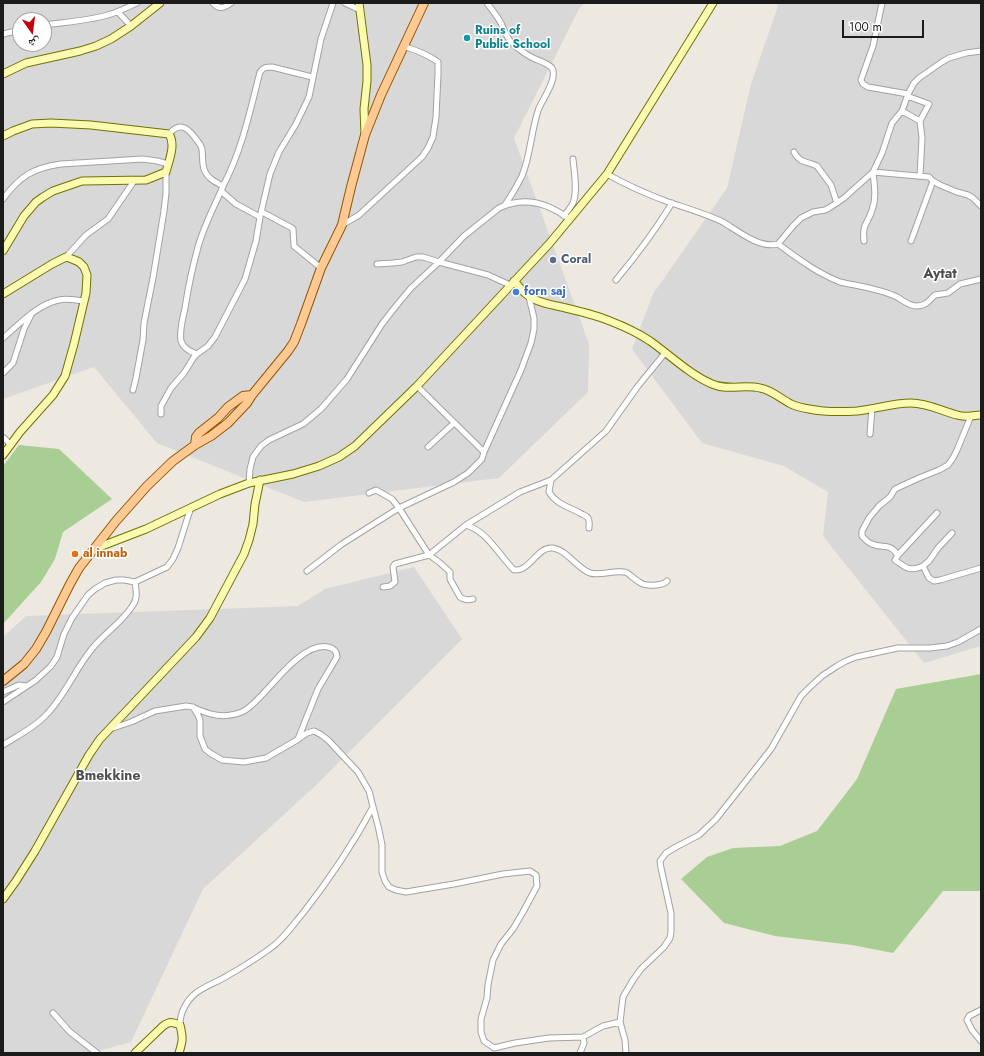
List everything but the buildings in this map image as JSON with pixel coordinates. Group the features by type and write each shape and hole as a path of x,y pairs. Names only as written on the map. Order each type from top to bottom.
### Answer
{"main road":[{"path":"3,681 24,664 36,649 79,568 116,521 147,486 173,461 195,445 212,436 247,403 252,394 294,342 302,324 321,268 342,225 365,135 381,95 424,3"},
{"path":"195,445 196,437 199,433 236,400 243,396 252,394"},
{"path":"219,416 226,424"}],"street":[{"path":"52,25 92,19 118,12 137,3"},
{"path":"3,74 26,64 62,56 96,46 111,39 131,26 160,3"},
{"path":"213,3 219,8 225,7 231,3"},
{"path":"161,414 160,406 171,388 184,373 194,357 208,346 215,337 245,279 254,247 270,174 279,152 296,124 309,97 321,39 332,3"},
{"path":"345,3 359,6 367,65 364,110 365,135"},
{"path":"487,3 511,41 521,51 549,66 553,73 552,79 539,108 528,158 522,175 515,190 505,205"},
{"path":"94,549 121,540 220,494 249,483 293,474 319,466 339,457 355,446 417,386 549,244 567,218 607,174 713,3"},
{"path":"882,3 873,46 861,80 863,84 868,87 908,95 929,104 920,121 922,138 920,176"},
{"path":"118,12 131,26"},
{"path":"342,225 359,215 422,157 433,137 436,117 438,62 418,50 403,46"},
{"path":"778,244 800,218 813,212 825,210 837,203 873,172 892,123 902,111 914,83 919,78 949,58 966,53 981,51"},
{"path":"197,354 192,352 183,344 181,340 181,332 197,250 207,223 238,153 253,103 260,72 266,66 312,77"},
{"path":"902,111 920,121"},
{"path":"3,136 32,124 51,123 91,125 169,134"},
{"path":"169,134 172,130 185,127 200,144 202,149 204,170 212,180 223,186"},
{"path":"133,390 143,340 144,323 164,211 166,172 172,144 169,134"},
{"path":"794,152 799,159 817,166 830,185 837,203"},
{"path":"3,199 10,189 25,176 37,169 49,166 143,159 157,160 168,164"},
{"path":"567,218 575,198 576,188 572,159"},
{"path":"3,251 24,216 36,202 43,196 53,191 82,181 146,180 166,172"},
{"path":"873,172 929,177 933,182 968,195 981,206"},
{"path":"864,241 864,228 873,210 875,193 873,172"},
{"path":"607,174 637,190 708,215 757,242 770,245 778,244 808,265 833,279 890,294 909,305 917,306 929,302 935,295 948,293 960,284 981,279"},
{"path":"3,294 52,264 66,258 86,235 108,219 134,181"},
{"path":"911,241 933,182"},
{"path":"221,191 236,204 292,228 294,246 321,268"},
{"path":"249,483 253,457 261,446 269,440 304,424 321,409 347,379 382,324 396,306 464,236 499,208 516,203 537,203 557,211 567,218"},
{"path":"616,280 641,250 661,222 672,203"},
{"path":"377,264 393,264 416,257 423,257 512,283 529,297 548,304 588,313 608,320 639,335 712,384 731,388 749,386 759,387 793,405 811,410 847,411 911,403 929,405 958,416 981,415"},
{"path":"3,455 20,432 53,395 65,376 74,344 87,285 87,275 84,267 79,262 66,258"},
{"path":"307,571 342,544 399,508 454,482 468,473 482,459 521,370 531,343 534,329 534,318 529,297"},
{"path":"3,338 17,325 41,308 59,300 70,299 84,301"},
{"path":"3,373 13,363 24,329 32,314"},
{"path":"383,587 390,586 395,582 393,567 395,564 429,555 466,525 520,492 550,480 606,431 638,386 665,353"},
{"path":"417,386 484,452"},
{"path":"870,434 872,408"},
{"path":"898,555 889,546 873,545 867,541 862,536 864,526 879,506 890,497 895,489 948,465 955,454 971,416"},
{"path":"428,447 454,423"},
{"path":"4,438 11,445"},
{"path":"3,899 16,882 35,851 100,738 196,637 210,618 247,547 253,524 260,480"},
{"path":"550,480 549,492 552,498 564,506 586,516 589,520 589,528"},
{"path":"369,493 376,490 392,499 429,555 450,572 450,579 460,597 466,600 473,599"},
{"path":"3,702 47,671 54,663 64,634 72,618 88,595 95,588 116,580 135,582 167,567 178,548 191,507"},
{"path":"937,513 895,560 911,570 923,566 929,561 938,548 952,533"},
{"path":"466,525 474,527 484,536 514,570 523,568 548,548 555,548 568,556 583,569 591,573 622,571 637,582 647,586 665,584 667,581"},
{"path":"923,566 929,578 934,581 981,568"},
{"path":"3,745 42,719 52,709 92,649 133,605 136,597 135,582"},
{"path":"626,1053 625,1040 620,1022 622,1005 626,992 641,969 664,947 670,938 671,913 663,882 660,861 666,853 707,829 716,819 771,749 801,696 822,676 837,666 856,657 898,648 930,648 947,646 958,642 981,629"},
{"path":"110,729 131,722 155,711 186,706 193,707 216,716 229,716 243,712 252,706 280,675 302,655 311,649 320,647 334,649 337,657 318,689 297,740"},
{"path":"3,692 19,685 26,686"},
{"path":"193,707 200,720 200,736 205,749 222,760 244,762 266,758 307,733 314,731 328,740 358,772 369,791 382,845 382,872 389,887 406,892 503,874 530,871 536,875 537,886 520,918 501,944 493,960 487,998 481,1019 481,1032 484,1041 494,1048 549,1038 583,1037 603,1026 620,1022"},
{"path":"179,1053 183,1037 180,1025 181,1013 188,1000 201,989 225,978 269,950 290,929 339,864 358,836 373,807"},
{"path":"981,1010 969,1016 967,1020 972,1030 981,1041"},
{"path":"54,1013 70,1032 97,1053"},
{"path":"135,1053 167,1023 172,1022 180,1025"},
{"path":"580,1053 584,1043 583,1037"}],"shaded area":[{"path":"3,3 584,3 579,9 514,138 589,344 588,392 499,478 304,502 157,443 94,367 3,399"},
{"path":"779,3 981,3 981,646 924,663 823,536 828,492 784,466 702,443 632,349 653,294 727,188 751,84"},
{"path":"414,567 462,639 314,787 203,889 131,1042 91,1053 3,1053 3,637 26,616 298,606 325,589"}],"green space":[{"path":"19,445 59,449 112,499 63,532 55,559 41,582 3,624 3,466"},
{"path":"981,674 981,891 943,891 893,953 852,945 775,936 724,923 681,879 707,857 733,848 780,846 817,831 857,779 896,689"}],"place":[{"name":"Ruins of Public School","path":"467,38"},
{"name":"Coral","path":"553,260"},
{"name":"forn saj","path":"516,292"},
{"name":"al innab","path":"75,554"}],"district":[{"name":"Aytat","path":"940,275"},
{"name":"Bmekkine","path":"108,777"}]}
